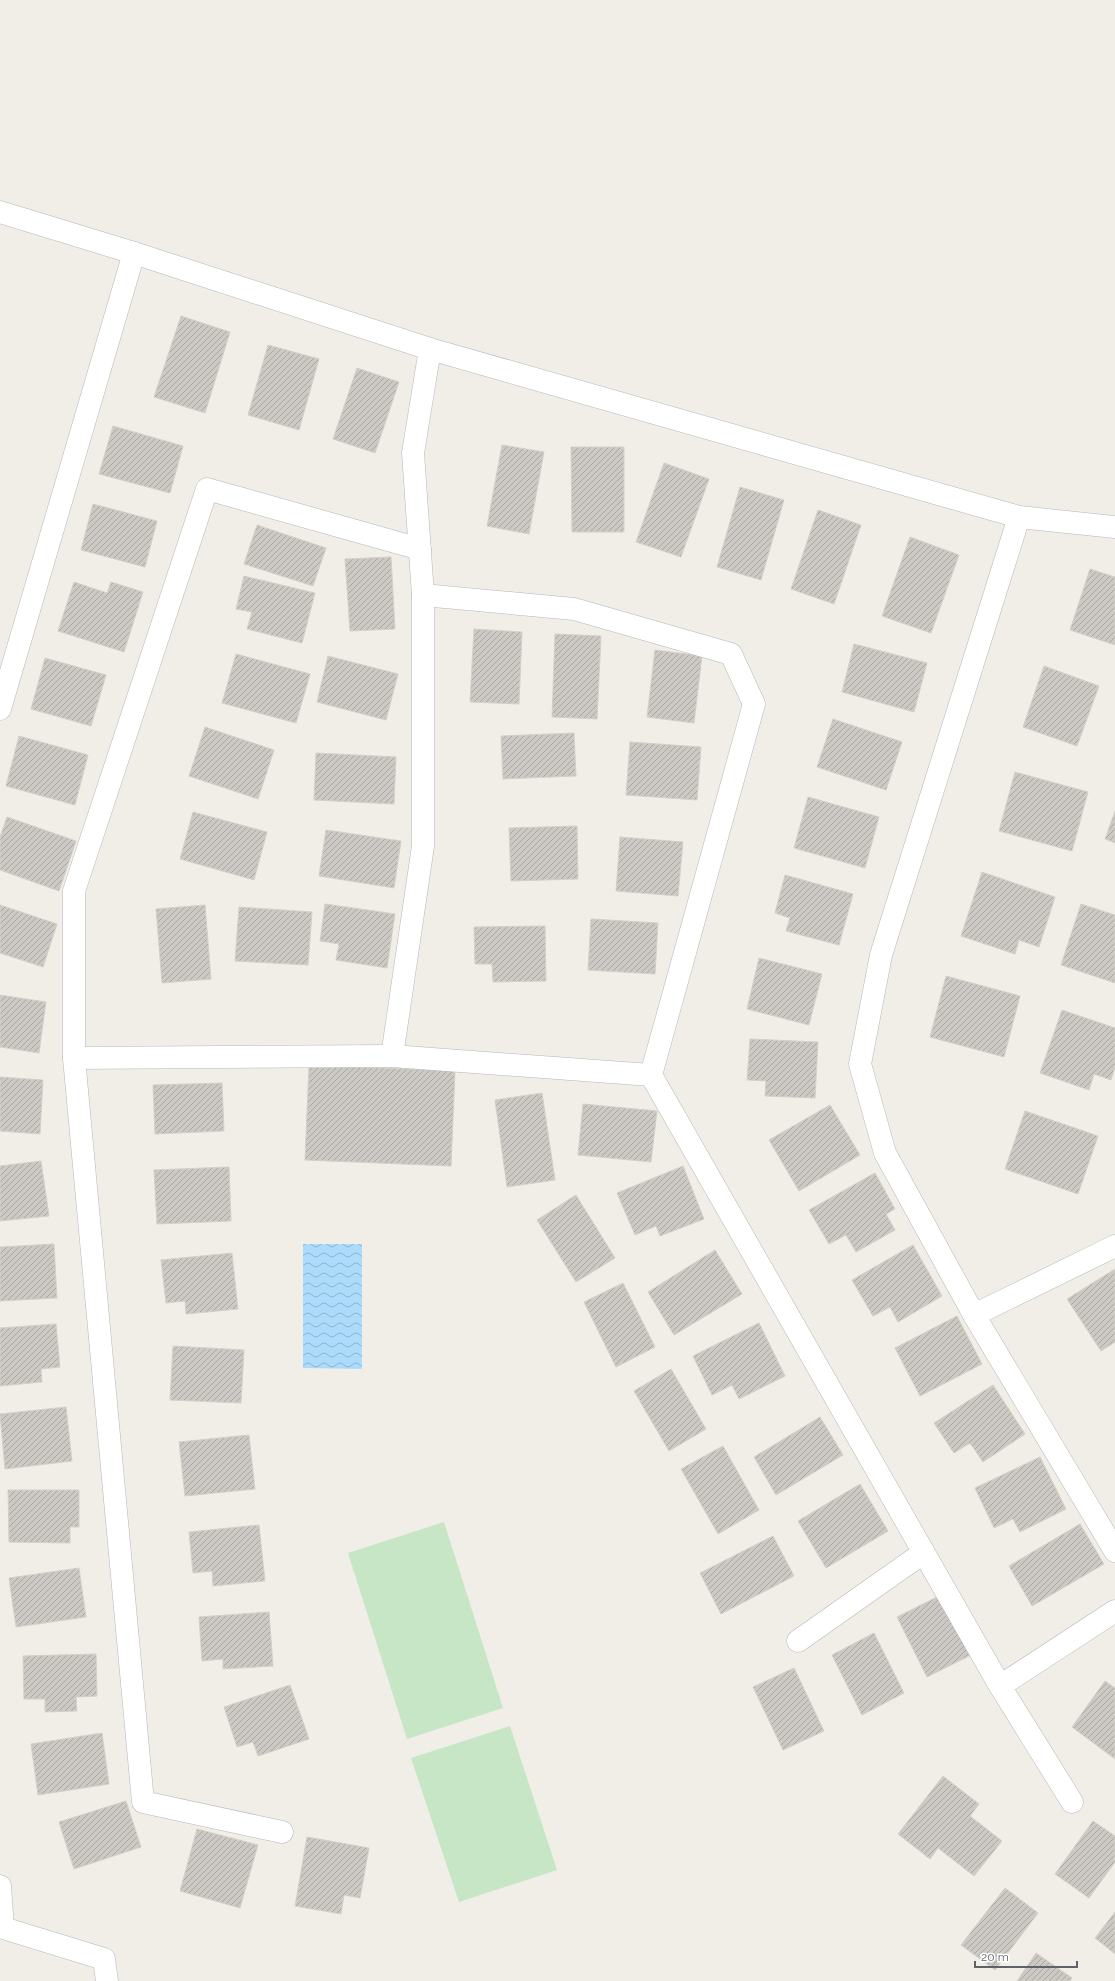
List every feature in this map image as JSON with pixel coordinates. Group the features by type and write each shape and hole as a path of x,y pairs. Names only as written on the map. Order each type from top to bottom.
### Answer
{"street":[{"path":"0,212 134,253 430,349 1019,517 1115,527"},
{"path":"0,709 134,253"},
{"path":"392,1056 423,846 424,595 413,453 430,349"},
{"path":"282,1832 144,1802 74,1058 74,891 207,489 420,549"},
{"path":"1019,517 881,955 860,1064 885,1153 974,1315 1115,1551"},
{"path":"424,595 574,609 731,654 754,704 651,1075 1000,1686 1072,1802"},
{"path":"74,1058 392,1056 651,1075"},
{"path":"974,1315 1115,1246"},
{"path":"798,1641 924,1553"},
{"path":"1000,1686 1115,1611"},
{"path":"0,1886 3,1928 104,1959 108,1981"}],"green space":[{"path":"444,1522 503,1708 407,1739 348,1553"},
{"path":"510,1726 557,1870 459,1902 411,1758"}],"water":[{"path":"303,1244 362,1244 362,1369 303,1368"}],"building":[{"path":"181,316 230,332 205,413 154,397"},
{"path":"268,345 319,359 299,430 248,415"},
{"path":"357,368 399,382 375,453 333,439"},
{"path":"113,426 183,446 170,493 99,474"},
{"path":"502,445 544,452 529,534 487,526"},
{"path":"571,447 624,447 624,532 572,532"},
{"path":"664,463 709,479 681,557 636,542"},
{"path":"740,487 784,500 761,580 717,567"},
{"path":"93,504 157,521 145,567 81,550"},
{"path":"818,510 861,525 834,604 791,589"},
{"path":"257,525 326,548 313,586 244,564"},
{"path":"910,537 959,555 931,633 882,616"},
{"path":"391,557 395,629 350,631 345,559"},
{"path":"1090,569 1115,577 1115,645 1070,630"},
{"path":"244,576 315,593 302,643 247,629 252,612 236,609"},
{"path":"74,582 107,593 111,582 143,592 124,652 58,631"},
{"path":"474,629 522,632 519,704 470,702"},
{"path":"555,634 601,636 597,719 552,717"},
{"path":"854,644 927,663 914,712 842,692"},
{"path":"655,650 702,656 694,723 647,717"},
{"path":"236,654 310,674 296,723 222,703"},
{"path":"328,656 398,674 386,720 317,702"},
{"path":"45,658 106,675 91,726 31,709"},
{"path":"1044,666 1099,686 1077,746 1023,727"},
{"path":"833,719 902,742 886,790 817,767"},
{"path":"205,727 274,750 258,799 189,776"},
{"path":"574,733 576,776 503,779 501,736"},
{"path":"19,736 88,755 75,805 6,786"},
{"path":"630,742 701,747 697,800 626,795"},
{"path":"316,753 396,757 394,804 314,800"},
{"path":"1015,772 1088,792 1072,851 999,831"},
{"path":"808,797 879,817 865,868 794,848"},
{"path":"1115,811 1115,843 1105,839"},
{"path":"193,812 267,832 254,880 180,859"},
{"path":"7,817 76,841 59,891 0,870 0,837"},
{"path":"577,826 578,879 511,881 509,828"},
{"path":"326,830 401,841 394,888 319,876"},
{"path":"620,837 683,842 678,896 616,891"},
{"path":"982,872 1055,897 1039,947 1019,940 1015,954 961,936"},
{"path":"785,875 853,894 839,945 786,931 790,918 775,913"},
{"path":"325,904 395,914 387,968 336,960 339,944 320,941"},
{"path":"1081,904 1115,915 1115,983 1061,965"},
{"path":"0,905 57,924 43,967 0,953"},
{"path":"205,905 211,979 162,983 156,909"},
{"path":"239,907 312,912 308,965 235,961"},
{"path":"591,919 658,923 655,974 588,970"},
{"path":"545,926 546,981 493,982 492,964 475,964 474,927"},
{"path":"759,958 822,974 809,1025 747,1009"},
{"path":"946,976 1020,996 1004,1057 930,1037"},
{"path":"0,995 46,1002 39,1053 0,1047"},
{"path":"1062,1010 1115,1028 1115,1067 1111,1080 1094,1074 1089,1090 1040,1073"},
{"path":"750,1039 818,1042 815,1098 765,1096 766,1081 747,1080"},
{"path":"309,1065 455,1071 451,1166 305,1160"},
{"path":"0,1077 43,1080 40,1134 0,1131"},
{"path":"222,1083 224,1131 155,1134 153,1085"},
{"path":"542,1093 555,1180 507,1187 495,1100"},
{"path":"583,1104 657,1111 651,1162 578,1155"},
{"path":"830,1105 860,1155 799,1191 769,1140"},
{"path":"1025,1111 1098,1136 1078,1194 1005,1169"},
{"path":"41,1161 49,1216 0,1221 0,1166"},
{"path":"683,1166 704,1219 660,1236 656,1226 635,1235 617,1193"},
{"path":"229,1167 231,1221 157,1224 154,1170"},
{"path":"875,1173 895,1209 886,1214 895,1230 856,1252 846,1235 829,1244 809,1210"},
{"path":"576,1195 615,1258 576,1282 537,1220"},
{"path":"54,1244 57,1298 0,1301 0,1247"},
{"path":"913,1245 942,1296 898,1322 890,1307 873,1316 852,1280"},
{"path":"715,1250 742,1294 674,1335 648,1292"},
{"path":"232,1253 238,1309 186,1314 185,1301 166,1303 161,1260"},
{"path":"1115,1269 1115,1342 1101,1351 1067,1299"},
{"path":"623,1283 655,1347 616,1367 584,1302"},
{"path":"957,1316 982,1364 920,1396 895,1348"},
{"path":"759,1323 785,1376 739,1399 732,1385 712,1395 693,1356"},
{"path":"56,1324 60,1367 41,1369 42,1382 0,1386 0,1328"},
{"path":"173,1346 244,1350 241,1403 170,1400"},
{"path":"671,1369 706,1429 669,1451 634,1391"},
{"path":"993,1385 1025,1434 983,1462 970,1443 954,1453 934,1423"},
{"path":"66,1407 72,1461 5,1469 0,1414"},
{"path":"820,1417 843,1455 776,1495 754,1457"},
{"path":"249,1435 255,1489 185,1496 179,1442"},
{"path":"723,1446 759,1510 718,1534 681,1469"},
{"path":"1040,1457 1066,1509 1020,1532 1013,1519 994,1528 975,1488"},
{"path":"860,1484 888,1531 826,1568 798,1521"},
{"path":"8,1490 79,1490 79,1527 70,1527 70,1543 9,1542"},
{"path":"1080,1524 1104,1564 1032,1606 1009,1566"},
{"path":"259,1525 265,1581 213,1586 212,1571 193,1573 189,1532"},
{"path":"773,1536 794,1576 721,1614 700,1573"},
{"path":"79,1568 86,1617 16,1627 9,1578"},
{"path":"941,1595 971,1655 927,1677 897,1617"},
{"path":"269,1612 273,1666 223,1669 223,1659 202,1661 199,1617"},
{"path":"874,1633 904,1693 862,1715 832,1655"},
{"path":"96,1654 97,1696 76,1697 77,1711 45,1712 45,1699 24,1699 23,1656"},
{"path":"794,1668 824,1731 783,1750 753,1687"},
{"path":"1105,1681 1115,1688 1115,1759 1072,1727"},
{"path":"290,1685 309,1739 258,1756 253,1742 237,1747 224,1707"},
{"path":"102,1733 109,1784 38,1795 31,1744"},
{"path":"943,1776 979,1804 970,1816 1002,1841 974,1876 938,1848 930,1859 898,1834"},
{"path":"126,1801 141,1847 74,1869 59,1822"},
{"path":"1093,1821 1115,1836 1115,1862 1089,1898 1055,1874"},
{"path":"197,1829 258,1845 240,1908 180,1891"},
{"path":"307,1837 369,1848 360,1898 344,1895 341,1914 295,1906"},
{"path":"1005,1888 1038,1913 995,1970 961,1945"},
{"path":"1115,1912 1115,1954 1095,1938"},
{"path":"1036,1953 1072,1978 1070,1981 1017,1981"}]}
